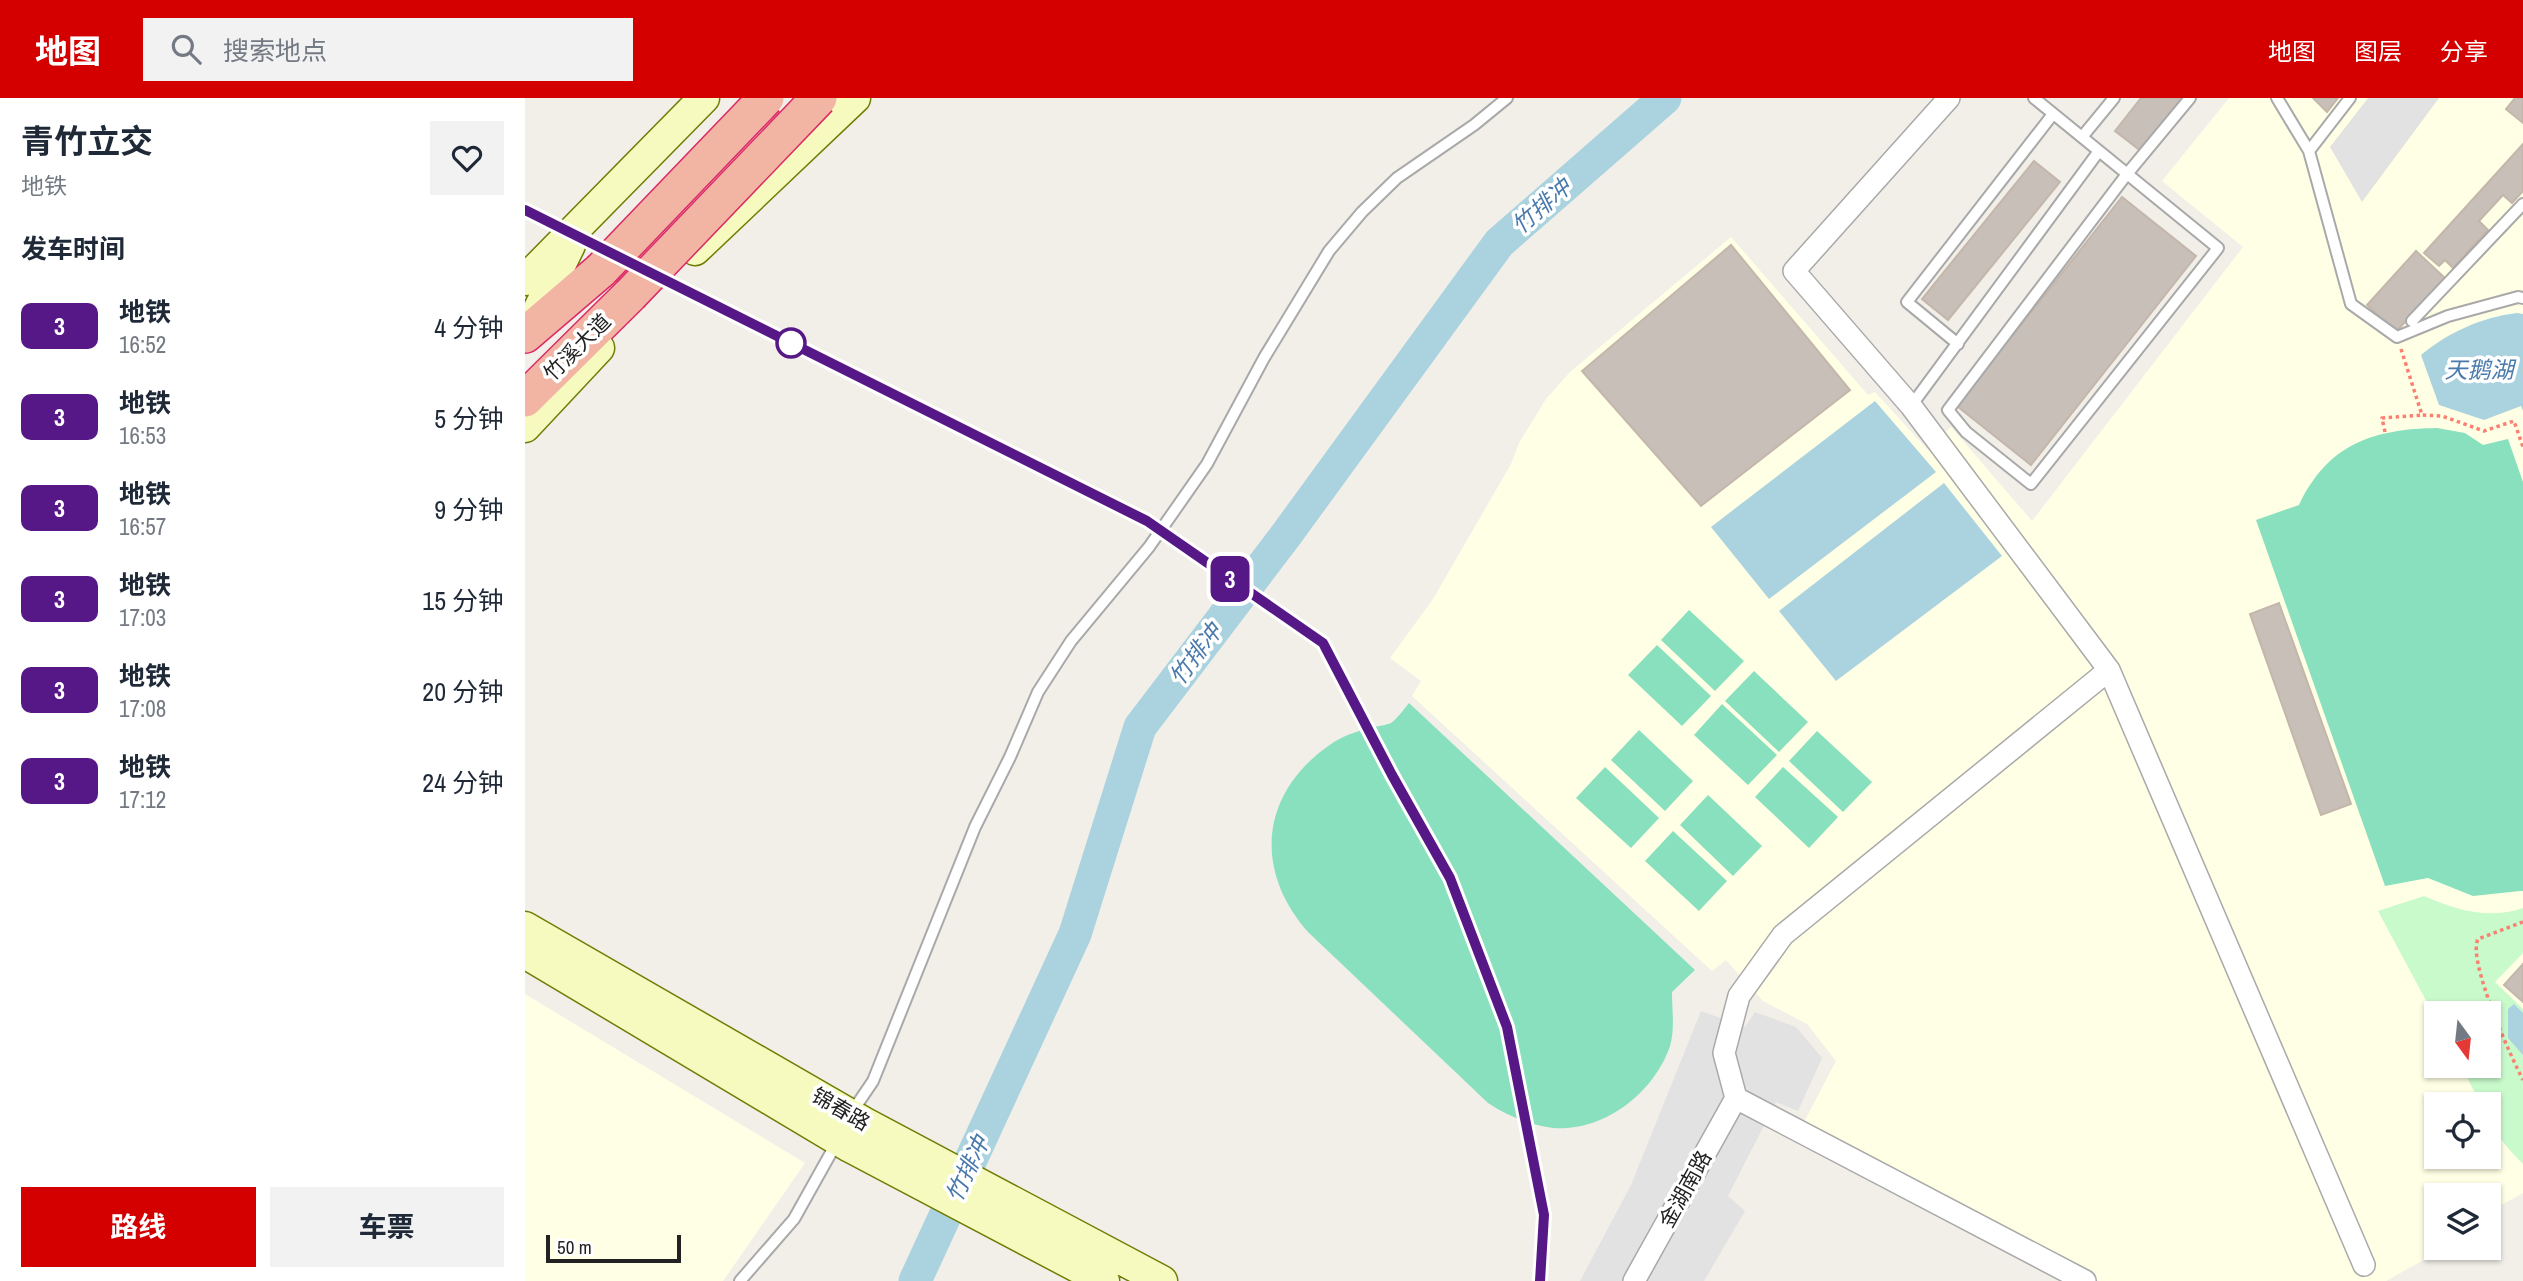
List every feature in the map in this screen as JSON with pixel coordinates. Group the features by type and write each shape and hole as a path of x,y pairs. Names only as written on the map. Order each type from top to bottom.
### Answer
{"highway":[{"name":"竹溪大道","path":"526,334 601,270 767,98"},
{"name":"竹溪大道","path":"525,408 643,291 819,98"}],"main road":[{"path":"525,280 704,98"},
{"path":"643,291 855,98"},
{"path":"526,334 579,226"},
{"name":"锦春路","path":"525,926 851,1131"},
{"name":"锦春路","path":"525,953 1095,1266 1162,1281"}],"street":[{"path":"1949,98 1794,271 1911,407 2109,670 2364,1265"},
{"path":"2085,1281 1736,1098 1724,1053 1739,996 1783,935 2109,670"},
{"name":"金湖南路","path":"1634,1281 1736,1098"}],"lane":[{"path":"740,1281 794,1219 851,1131 975,827 1010,757 1038,692 1072,641 1149,547 1207,464 1264,358 1329,251 1362,212 1397,178 1507,98"},
{"path":"2033,98 2082,137 2127,174 2218,248 2031,484 1966,432 1948,410 2127,174 2190,98"},
{"path":"2082,137 2114,98"},
{"path":"2277,98 2309,151 2351,304 2397,337 2448,316 2518,297 2523,298"},
{"path":"2309,151 2350,98"},
{"path":"1958,344 1906,302 2053,114"},
{"path":"1911,407 2099,151"},
{"path":"2412,321 2523,204"}],"path":[{"path":"2397,337 2422,415"},
{"path":"2385,432 2382,418 2442,416 2484,431 2514,421 2523,447"},
{"path":"2523,922 2478,939 2475,946 2480,975 2506,1049 2523,1080"}],"shaded area":[{"path":"2229,98 2523,98 2523,1193 2501,1205 2501,1183 2424,1183 2424,1260 2386,1281 2099,1281 1803,1124 1836,1061 1807,1024 1763,1001 1726,960 1712,971 1412,696 1421,681 1390,658 1433,599 1546,399 1570,372 1731,237 1868,395 1875,392 1927,449 1951,427 2032,521 2243,247 2162,181"},
{"path":"2368,98 2439,98 2362,202 2330,147"},
{"path":"525,994 805,1163 723,1281 525,1281"},
{"path":"1701,1011 1745,1027 1755,1012 1796,1027 1822,1058 1798,1111 1776,1102 1728,1196 1745,1211 1704,1281 1580,1281 1631,1185"}],"green space":[{"path":"2437,428 2465,433 2483,445 2508,439 2523,482 2523,891 2473,896 2428,878 2385,886 2256,520 2299,505 2324,467 2355,444 2393,432"},
{"path":"1689,610 1744,661 1715,691 1661,640"},
{"path":"1657,645 1711,696 1682,726 1628,675"},
{"path":"1754,671 1808,722 1779,752 1725,701"},
{"path":"1409,703 1695,970 1672,992 1672,1033 1670,1046 1662,1063 1639,1094 1608,1116 1572,1128 1553,1128 1519,1119 1488,1103 1308,932 1290,907 1278,882 1272,856 1273,830 1279,806 1292,782 1310,761 1334,742 1354,733 1391,723"},
{"path":"1722,704 1777,755 1748,785 1694,735"},
{"path":"1639,730 1693,781 1665,811 1611,760"},
{"path":"1817,731 1872,782 1843,812 1789,761"},
{"path":"1605,767 1659,818 1631,848 1576,798"},
{"path":"1783,767 1838,817 1809,848 1755,797"},
{"path":"1708,795 1762,846 1733,876 1680,825"},
{"path":"1673,831 1727,881 1699,911 1645,861"},
{"path":"2424,896 2473,912 2498,913 2523,908 2523,953 2495,982 2523,1009 2523,1164 2501,1138 2501,1092 2475,1092 2467,1078 2501,1078 2501,1001 2426,1001 2378,911"}],"water":[{"name":"天鹅湖","path":"2517,313 2523,314 2523,411 2521,406 2484,420 2439,405 2421,355 2466,327"},
{"path":"1875,401 1936,472 1769,599 1711,527"},
{"path":"1944,483 2002,556 1836,681 1779,611"},
{"path":"2514,1004 2523,1013 2523,1055 2508,1038 2508,1009"}],"building":[{"path":"2141,98 2183,98 2141,151 2115,131"},
{"path":"2313,98 2338,98 2327,112"},
{"path":"2515,98 2523,98 2523,123 2506,109"},
{"path":"2523,144 2523,191 2512,203 2503,195 2479,221 2488,230 2453,268 2445,260 2439,266 2424,253"},
{"path":"2034,161 2060,182 1948,320 1922,299"},
{"path":"2122,197 2196,256 2031,465 1957,406"},
{"path":"1731,245 1850,390 1701,506 1582,371"},
{"path":"2416,251 2445,278 2396,332 2367,305"},
{"path":"2279,603 2351,804 2321,815 2250,614"},
{"path":"2523,964 2523,1002 2504,985"}],"waterway":[{"name":"竹排冲","path":"915,1281 1075,934 1140,727 1286,535 1499,243 1665,98"}],"metro line":[{"name":"3","path":"525,210 1147,521 1323,643 1450,878 1507,1027 1544,1215 1540,1281"}]}
